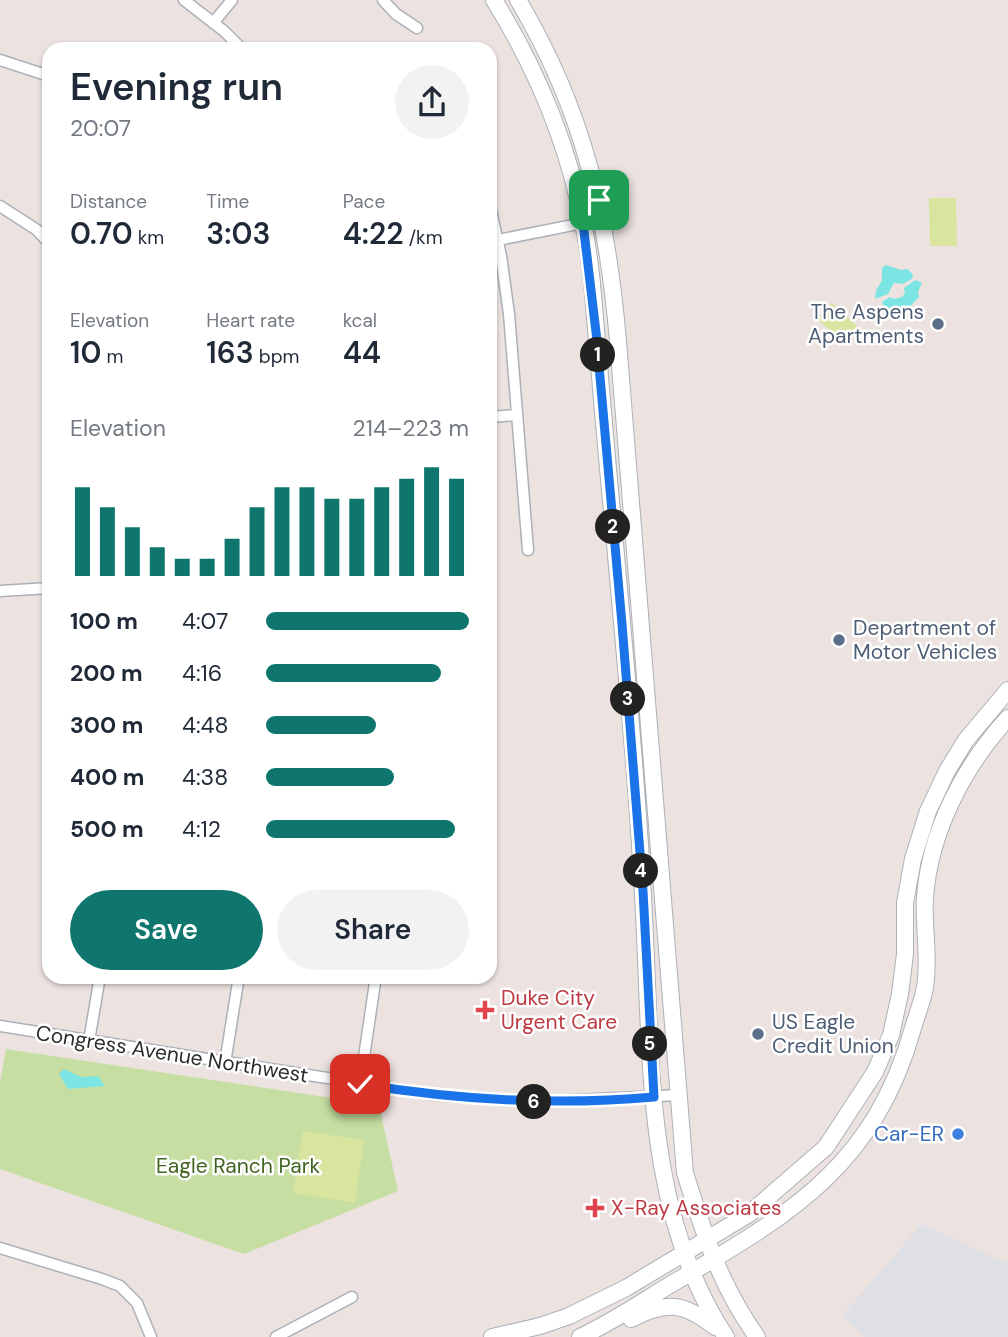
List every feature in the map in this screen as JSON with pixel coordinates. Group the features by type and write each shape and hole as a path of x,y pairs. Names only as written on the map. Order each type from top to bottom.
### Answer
{"street":[{"path":"184,0 234,42"},
{"path":"213,23 232,0"},
{"path":"383,0 396,14 417,28"},
{"path":"494,0 527,59 551,113 583,223 596,332 623,638 643,891 654,1097 663,1178 691,1272 724,1335"},
{"path":"517,0 560,80 584,146 603,219 619,355 685,1173 713,1260 735,1304 757,1337"},
{"path":"0,60 42,74"},
{"path":"0,206 42,235"},
{"path":"498,240 603,219"},
{"path":"497,236 509,314 528,550"},
{"path":"497,416 517,415"},
{"path":"0,591 42,588"},
{"path":"492,1337 540,1326 581,1311 626,1288 749,1214 827,1147 875,1072 891,1035 905,954 905,903 913,859 928,811 947,771 966,740 1008,690"},
{"path":"580,1337 713,1260 784,1214 817,1189 859,1143 881,1107 906,1055 925,986 925,896 934,846 963,778 1008,718"},
{"path":"89,1041 99,984"},
{"path":"225,1063 238,984"},
{"path":"360,1084 375,984"},
{"name":"Congress Avenue Northwest","path":"0,1026 434,1095 506,1101 578,1101 679,1095"},
{"path":"0,1248 120,1286 136,1303 151,1337"},
{"path":"276,1337 352,1297"},
{"path":"598,1337 647,1311 670,1306 691,1310 724,1335"}],"shaded area":[{"path":"922,1224 1008,1264 1008,1337 865,1337 842,1316"}],"green space":[{"path":"929,198 956,198 957,246 930,246"},
{"path":"832,303 858,327 845,344 817,319"},
{"name":"Eagle Ranch Park","path":"6,1049 379,1105 398,1191 244,1254 0,1169 0,1082"},
{"path":"303,1131 364,1140 355,1203 293,1193"}],"water":[{"path":"886,265 901,270 907,269 913,278 903,284 894,283 888,294 875,299 882,280 882,268"},
{"path":"915,280 922,283 919,297 903,314 887,314 882,302 890,297 902,297 904,288"},
{"path":"64,1069 81,1077 98,1076 105,1086 68,1089 59,1074"}],"place":[{"name":"The Aspens Apartments","path":"938,324"},
{"name":"Department of Motor Vehicles","path":"839,640"},
{"name":"Duke City Urgent Care","path":"485,1010"},
{"name":"US Eagle Credit Union","path":"758,1034"},
{"name":"Car-ER","path":"958,1134"},
{"name":"X-Ray Associates","path":"595,1208"}],"route":[{"path":"360,1084 434,1095 494,1100 558,1102 654,1097 643,891 622,624 591,278 583,223 603,219 599,200"}]}
